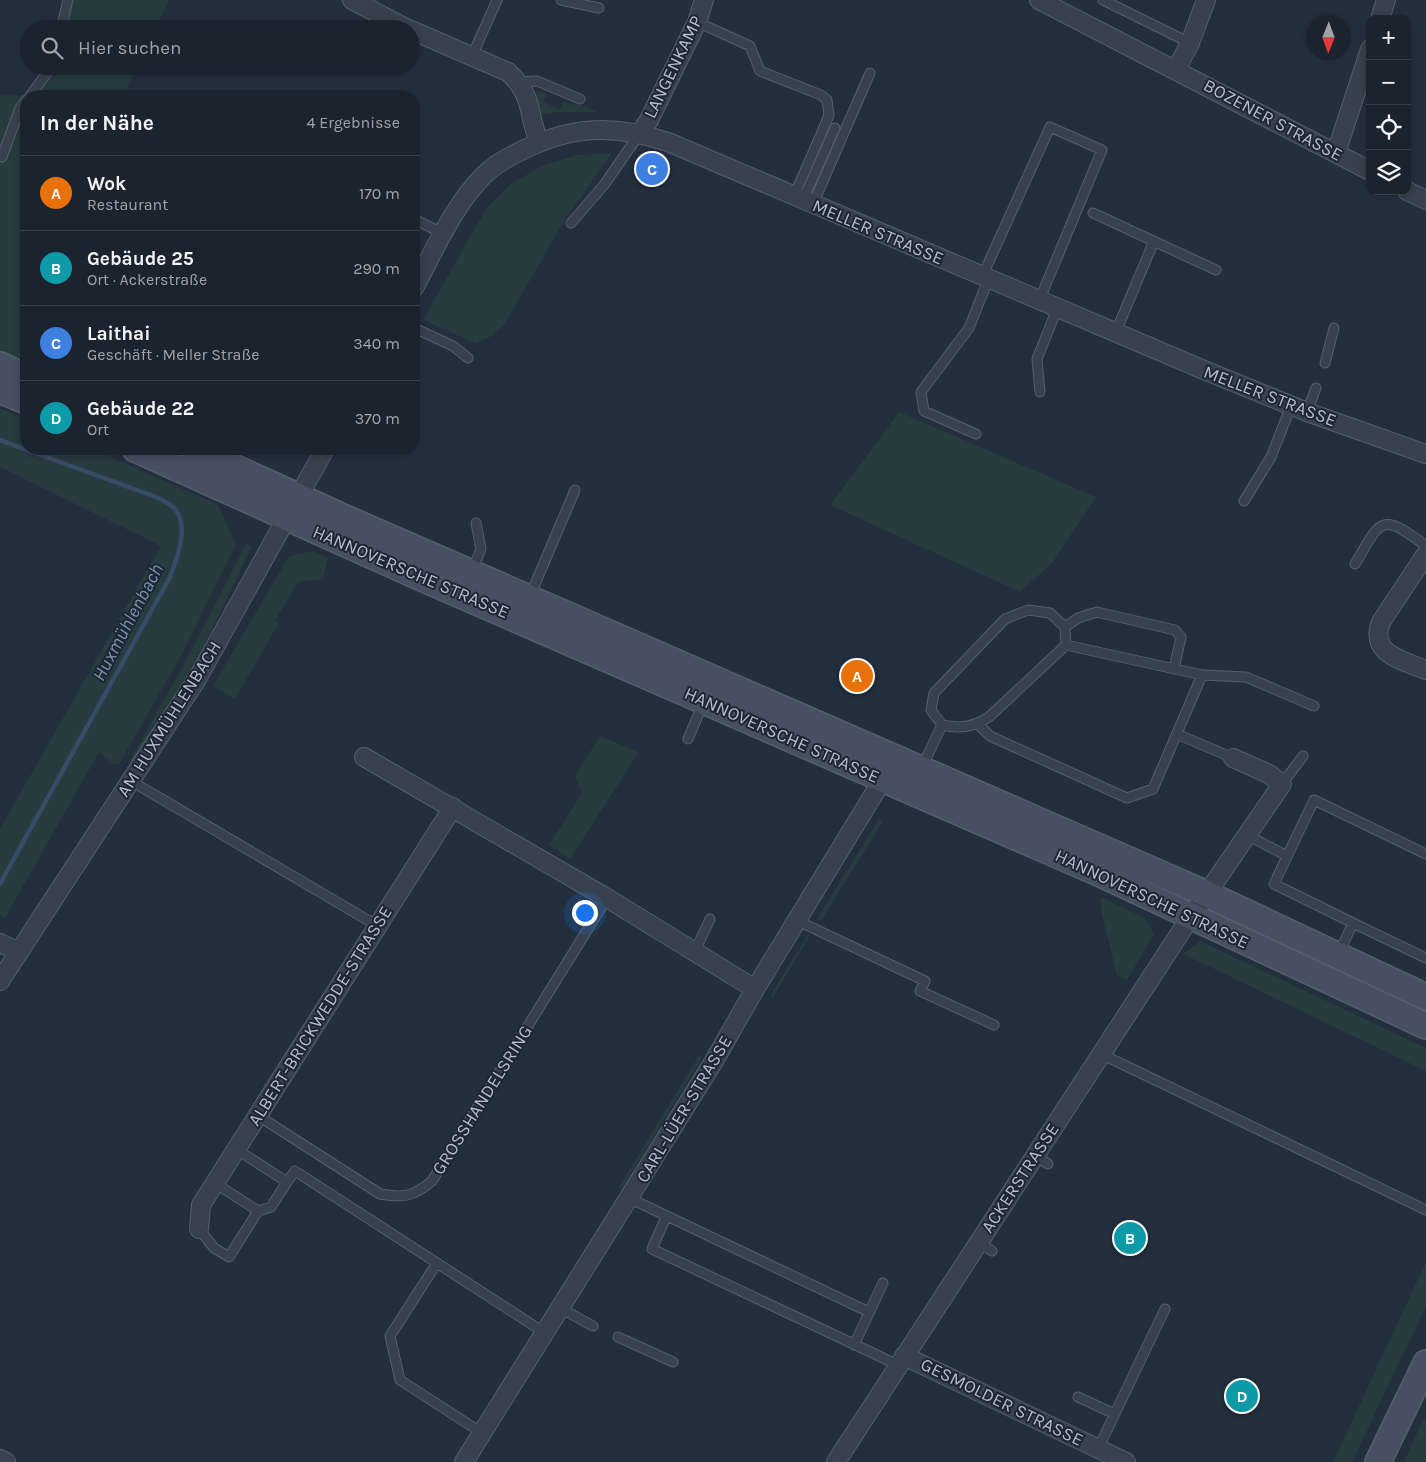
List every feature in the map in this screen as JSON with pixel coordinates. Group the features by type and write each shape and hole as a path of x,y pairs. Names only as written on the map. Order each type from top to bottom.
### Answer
{"main road":[{"path":"0,365 20,374"},
{"path":"0,390 20,398"},
{"name":"HANNOVERSCHE STRASSE","path":"148,455 287,518 1192,915 1426,1026"},
{"name":"HANNOVERSCHE STRASSE","path":"207,455 471,573 1207,894 1426,997"},
{"path":"1378,1462 1424,1372"}],"street":[{"path":"352,0 391,20"},
{"name":"LANGENKAMP","path":"640,133 649,120 697,22 704,0"},
{"name":"BOZENER STRASSE","path":"1039,0 1366,169"},
{"path":"1176,70 1190,44 1206,0"},
{"path":"1381,15 1386,0"},
{"path":"420,34 508,72 519,82 530,105 538,142"},
{"path":"1336,153 1366,60"},
{"path":"420,277 463,201 484,175 507,158 538,142 578,130 606,129 640,133"},
{"name":"MELLER STRASSE","path":"640,133 668,142 1116,334 1299,409 1426,454"},
{"path":"1411,193 1426,200"},
{"name":"AM HUXMÜHLENBACH","path":"0,981 197,679 323,455"},
{"path":"1426,554 1380,622 1377,632 1378,644 1388,653 1426,670"},
{"path":"364,757 607,898 755,989"},
{"path":"1233,758 1268,774 1282,784"},
{"path":"883,779 916,767"},
{"name":"CARL-LÜER-STRASSE","path":"464,1462 714,1061 755,989 883,779"},
{"name":"HANNOVERSCHE STRASSE","path":"1207,894 1282,784"},
{"name":"ALBERT-BRICKWEDDE-STRASSE","path":"199,1229 201,1205 376,925 453,807"},
{"name":"ACKERSTRASSE","path":"836,1462 901,1360 985,1246 1041,1160 1101,1054 1207,894"},
{"path":"0,943 19,952"},
{"name":"GESMOLDER STRASSE","path":"901,1360 1126,1462"},
{"path":"0,1459 6,1462"}],"lane":[{"path":"63,20 68,0"},
{"path":"472,56 497,0"},
{"path":"561,0 599,8"},
{"path":"1103,0 1190,44"},
{"path":"697,22 750,46 760,71 820,95 827,100 829,108 825,125 803,200"},
{"path":"803,200 870,73"},
{"path":"34,90 45,75"},
{"path":"519,82 537,81 580,100"},
{"path":"2,157 20,108"},
{"path":"976,434 924,412 921,392 969,328 985,278 1050,127 1102,150 1039,301"},
{"path":"803,200 835,128"},
{"path":"571,224 604,185 640,133"},
{"path":"1093,213 1216,270"},
{"path":"420,222 444,234"},
{"path":"1116,334 1154,241"},
{"path":"1040,392 1036,360 1057,309"},
{"path":"1325,363 1334,328"},
{"path":"420,331 453,346 468,358"},
{"path":"1244,501 1299,409 1316,388"},
{"path":"529,598 576,490"},
{"path":"471,573 481,549 476,524"},
{"path":"1355,564 1380,526 1386,524 1397,527 1426,546"},
{"path":"1028,610 1050,613 1065,627 1066,645 989,717 978,724 959,728 942,725 931,710 934,693 1005,618 1028,610"},
{"path":"1065,627 1078,618 1098,612 1175,630 1181,637 1174,669"},
{"path":"1066,645 1202,675 1246,677 1314,706"},
{"path":"978,724 990,736 1127,798 1153,789 1202,675"},
{"path":"688,739 704,701"},
{"path":"916,767 942,725"},
{"path":"1177,734 1233,758"},
{"path":"1282,784 1303,756"},
{"path":"131,781 376,925"},
{"path":"1426,854 1314,800 1274,884 1426,958"},
{"path":"1247,835 1287,856"},
{"name":"GROSSHANDELSRING","path":"257,1116 380,1194 399,1197 418,1193 432,1182 607,898"},
{"path":"695,951 710,919"},
{"path":"798,921 925,980 920,991 994,1025"},
{"path":"1338,955 1353,923"},
{"path":"1101,1054 1426,1210"},
{"path":"236,1149 287,1182"},
{"path":"199,1229 214,1248 229,1257 258,1211 271,1207 295,1171 545,1333"},
{"path":"215,1183 258,1211"},
{"path":"629,1198 869,1312"},
{"path":"666,1217 652,1249 854,1345 901,1360"},
{"path":"437,1263 390,1336 400,1380 482,1433"},
{"path":"854,1345 883,1283"},
{"path":"560,1308 593,1326"},
{"path":"1098,1449 1165,1309"},
{"path":"618,1337 673,1362"},
{"path":"1078,1397 1115,1414"}],"green space":[{"path":"62,0 169,0 159,20 63,20 65,7"},
{"path":"45,75 133,75 127,90 34,90"},
{"path":"540,91 547,94 543,102 560,109 563,101 574,105 579,104 597,112 557,112 541,115 535,92"},
{"path":"0,95 20,96 20,361 0,352"},
{"path":"612,153 564,221 504,325 490,337 475,343 423,320 486,209 512,183 542,166 577,155"},
{"path":"0,408 20,416 20,455 106,455 218,505 236,545 181,656 119,764 114,764 99,752 5,918 0,915 0,829 161,546 0,467"},
{"path":"899,412 1096,497 1052,563 1020,592 830,505"},
{"path":"246,544 251,547 197,658 166,712 132,763 130,760 186,661"},
{"path":"313,551 328,558 323,579 298,582 275,621 279,623 235,699 213,686 289,556"},
{"path":"600,736 639,752 570,859 549,845 582,793 575,776"},
{"path":"879,819 883,821 821,921 817,919"},
{"path":"1101,897 1145,918 1154,934 1127,980 1117,975 1101,910"},
{"path":"809,933 811,934 773,997 770,996"},
{"path":"1200,941 1426,1048 1426,1071 1183,954"},
{"path":"699,1056 702,1058 621,1190 618,1188"},
{"path":"1426,1262 1426,1306 1352,1462 1333,1462"},
{"path":"1423,1420 1426,1421 1426,1462 1404,1462"}],"waterway":[{"name":"Huxmühlenbach","path":"0,440 20,447"},
{"name":"Huxmühlenbach","path":"0,884 170,577 182,535 182,526 176,510 164,501 41,455"}],"place":[{"name":"Laithai","path":"652,169"},
{"name":"Wok","path":"857,676"},
{"name":"Gebäude 25","path":"1130,1238"},
{"name":"Gebäude 22","path":"1242,1396"}]}
